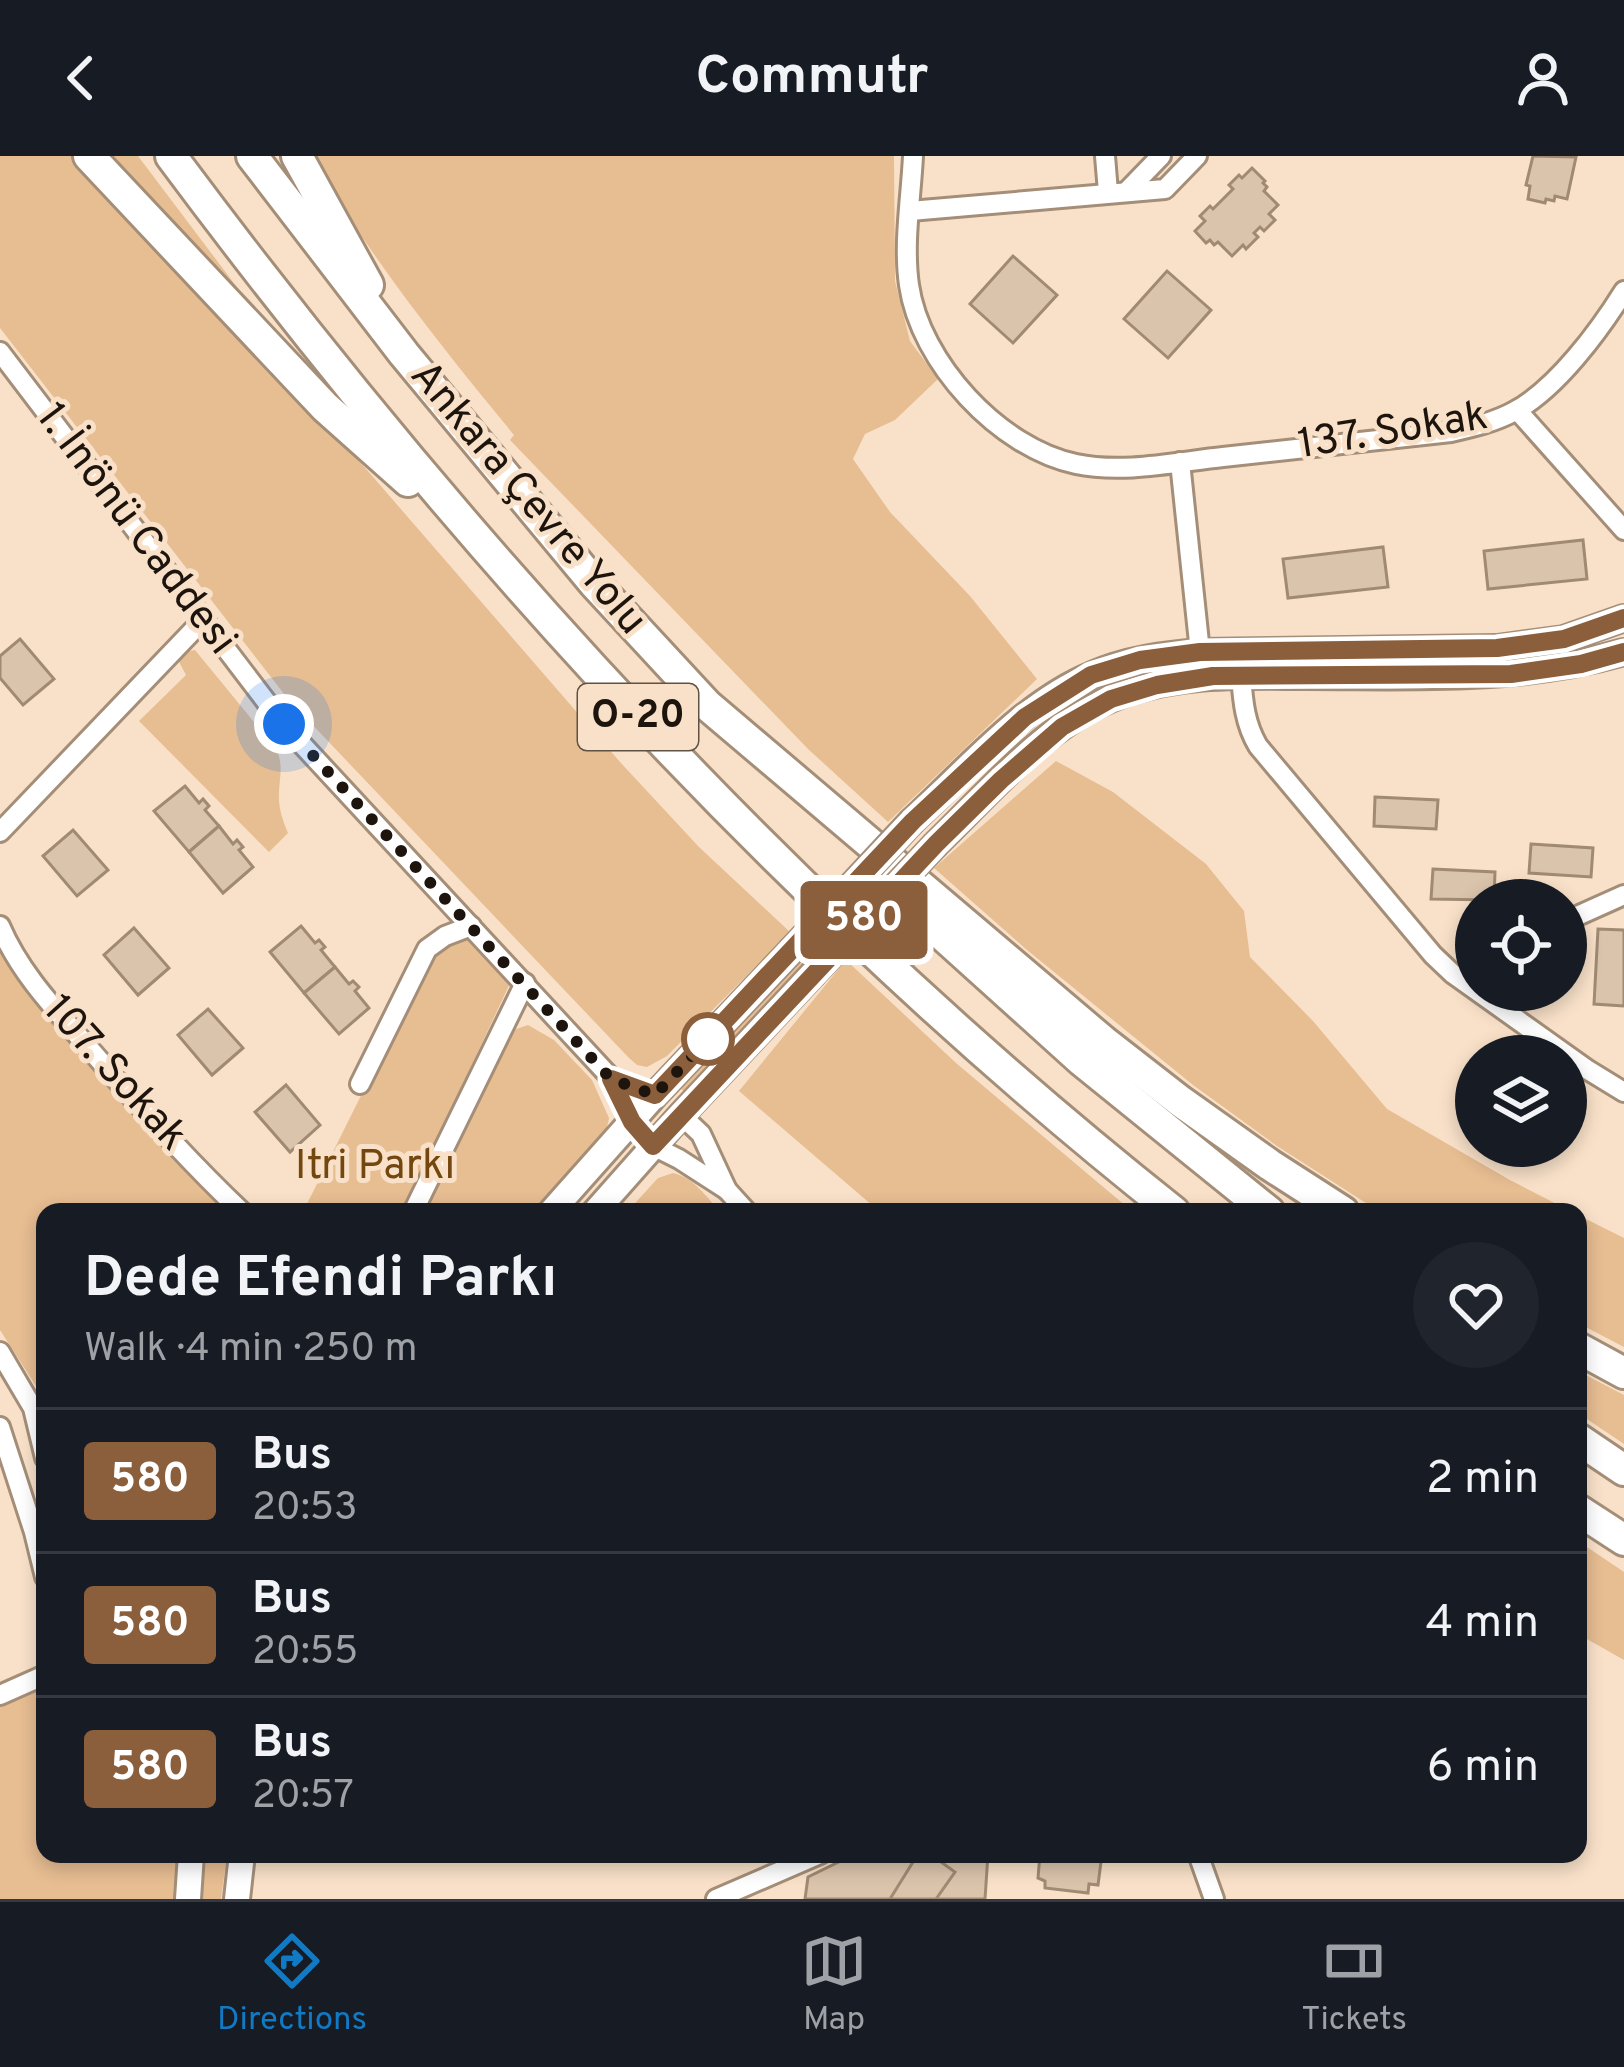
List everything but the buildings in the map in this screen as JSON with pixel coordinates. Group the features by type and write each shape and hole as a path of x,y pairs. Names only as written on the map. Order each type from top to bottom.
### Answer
{"highway":[{"path":"88,156 325,406 496,561"},
{"name":"Ankara Çevre Yolu","path":"171,156 345,382 496,561 669,751 784,868 1034,1096 1163,1203"},
{"name":"Ankara Çevre Yolu","path":"252,156 404,354 594,583 707,705 1102,1041 1329,1203"},
{"path":"296,156 404,354"},
{"path":"707,705 950,944 1081,1060 1257,1203"},
{"path":"1587,1353 1624,1373"},
{"path":"1587,1445 1624,1470"},
{"path":"1587,1516 1624,1540"}],"main road":[{"path":"559,1203 913,821 1025,717 1072,685 1140,660 1200,652 1497,648 1564,639 1624,618"},
{"path":"603,1203 936,844 1040,744 1082,714 1157,685 1213,676 1511,674 1624,652"},
{"path":"655,1095 681,1114"},
{"path":"632,1122 653,1146"},
{"path":"188,1899 190,1863"},
{"path":"237,1899 241,1863"}],"street":[{"name":"137. Sokak","path":"913,156 907,262 914,310 933,352 976,404 1017,438 1054,458 1094,466 1180,462 1451,432 1484,424 1517,410 1546,386 1622,299"},
{"path":"1105,156 1117,191"},
{"path":"1117,191 1161,156"},
{"path":"910,211 1165,189 1197,156"},
{"name":"1. İnönü Caddesi","path":"0,352 297,740 611,1079 632,1122"},
{"path":"1517,410 1624,530"},
{"path":"1180,462 1200,652"},
{"path":"0,832 203,620"},
{"path":"1241,676 1244,713 1258,746 1433,956 1624,1092"},
{"path":"1587,912 1624,895"},
{"name":"107. Sokak","path":"0,926 12,955 35,986 136,1103 233,1203"},
{"path":"360,1084 427,949 471,926"},
{"path":"417,1203 525,982"},
{"name":"1. İnönü Caddesi","path":"611,1079 655,1095"},
{"path":"681,1114 701,1134 727,1190"},
{"path":"653,1146 727,1190 739,1203"},
{"path":"0,1352 36,1420"},
{"path":"0,1427 36,1521"},
{"path":"0,1695 36,1679"},
{"path":"716,1899 799,1863"},
{"path":"1201,1863 1214,1899"}],"green space":[{"path":"0,156 75,156 367,470 620,762 699,847 790,932 667,1056 647,1067 628,1057 288,699 0,328"},
{"path":"106,156 138,156 273,335"},
{"path":"312,156 894,156 895,281 910,341 938,379 895,420 865,434 853,459 890,512 970,596 1037,679 888,822 808,749 510,440 514,435 382,265"},
{"path":"195,650 277,750 280,808 288,833 269,852 139,721 186,675 178,660 184,652"},
{"path":"1056,761 1113,792 1206,864 1244,911 1250,957 1313,1021 1387,1109 1455,1148 1455,1167 1487,1167 1555,1203 1366,1203 1193,1085 934,868"},
{"name":"Itri Parkı","path":"469,938 511,981 407,1203 307,1203 435,947"},
{"path":"0,940 223,1203 36,1203 36,1386 0,1330"},
{"path":"803,956 809,964 691,1098 680,1088"},
{"path":"846,960 956,1063 1122,1203 870,1203 739,1091"},
{"path":"528,1025 554,1040 592,1080 609,1118 605,1137 547,1203 429,1203 509,1038"},
{"path":"680,1175 712,1203 635,1203 658,1178"},
{"path":"1587,1220 1624,1238 1624,1347 1587,1328"},
{"path":"1587,1376 1624,1395 1624,1444 1587,1419"},
{"path":"1587,1547 1624,1572 1624,1660 1587,1639"},
{"path":"36,1682 36,1863 177,1863 176,1899 0,1899 0,1697"},
{"path":"202,1863 226,1863 221,1899 201,1899"}],"bus line":[{"name":"580","path":"1624,618 1564,639 1497,648 1200,652 1140,660 1091,675 1025,717 913,821 655,1095 611,1079 632,1122 653,1146 1001,780 1062,727 1111,699 1213,676 1511,674 1624,652"}],"route":[{"path":"284,724 611,1079 655,1095 708,1039"}]}
